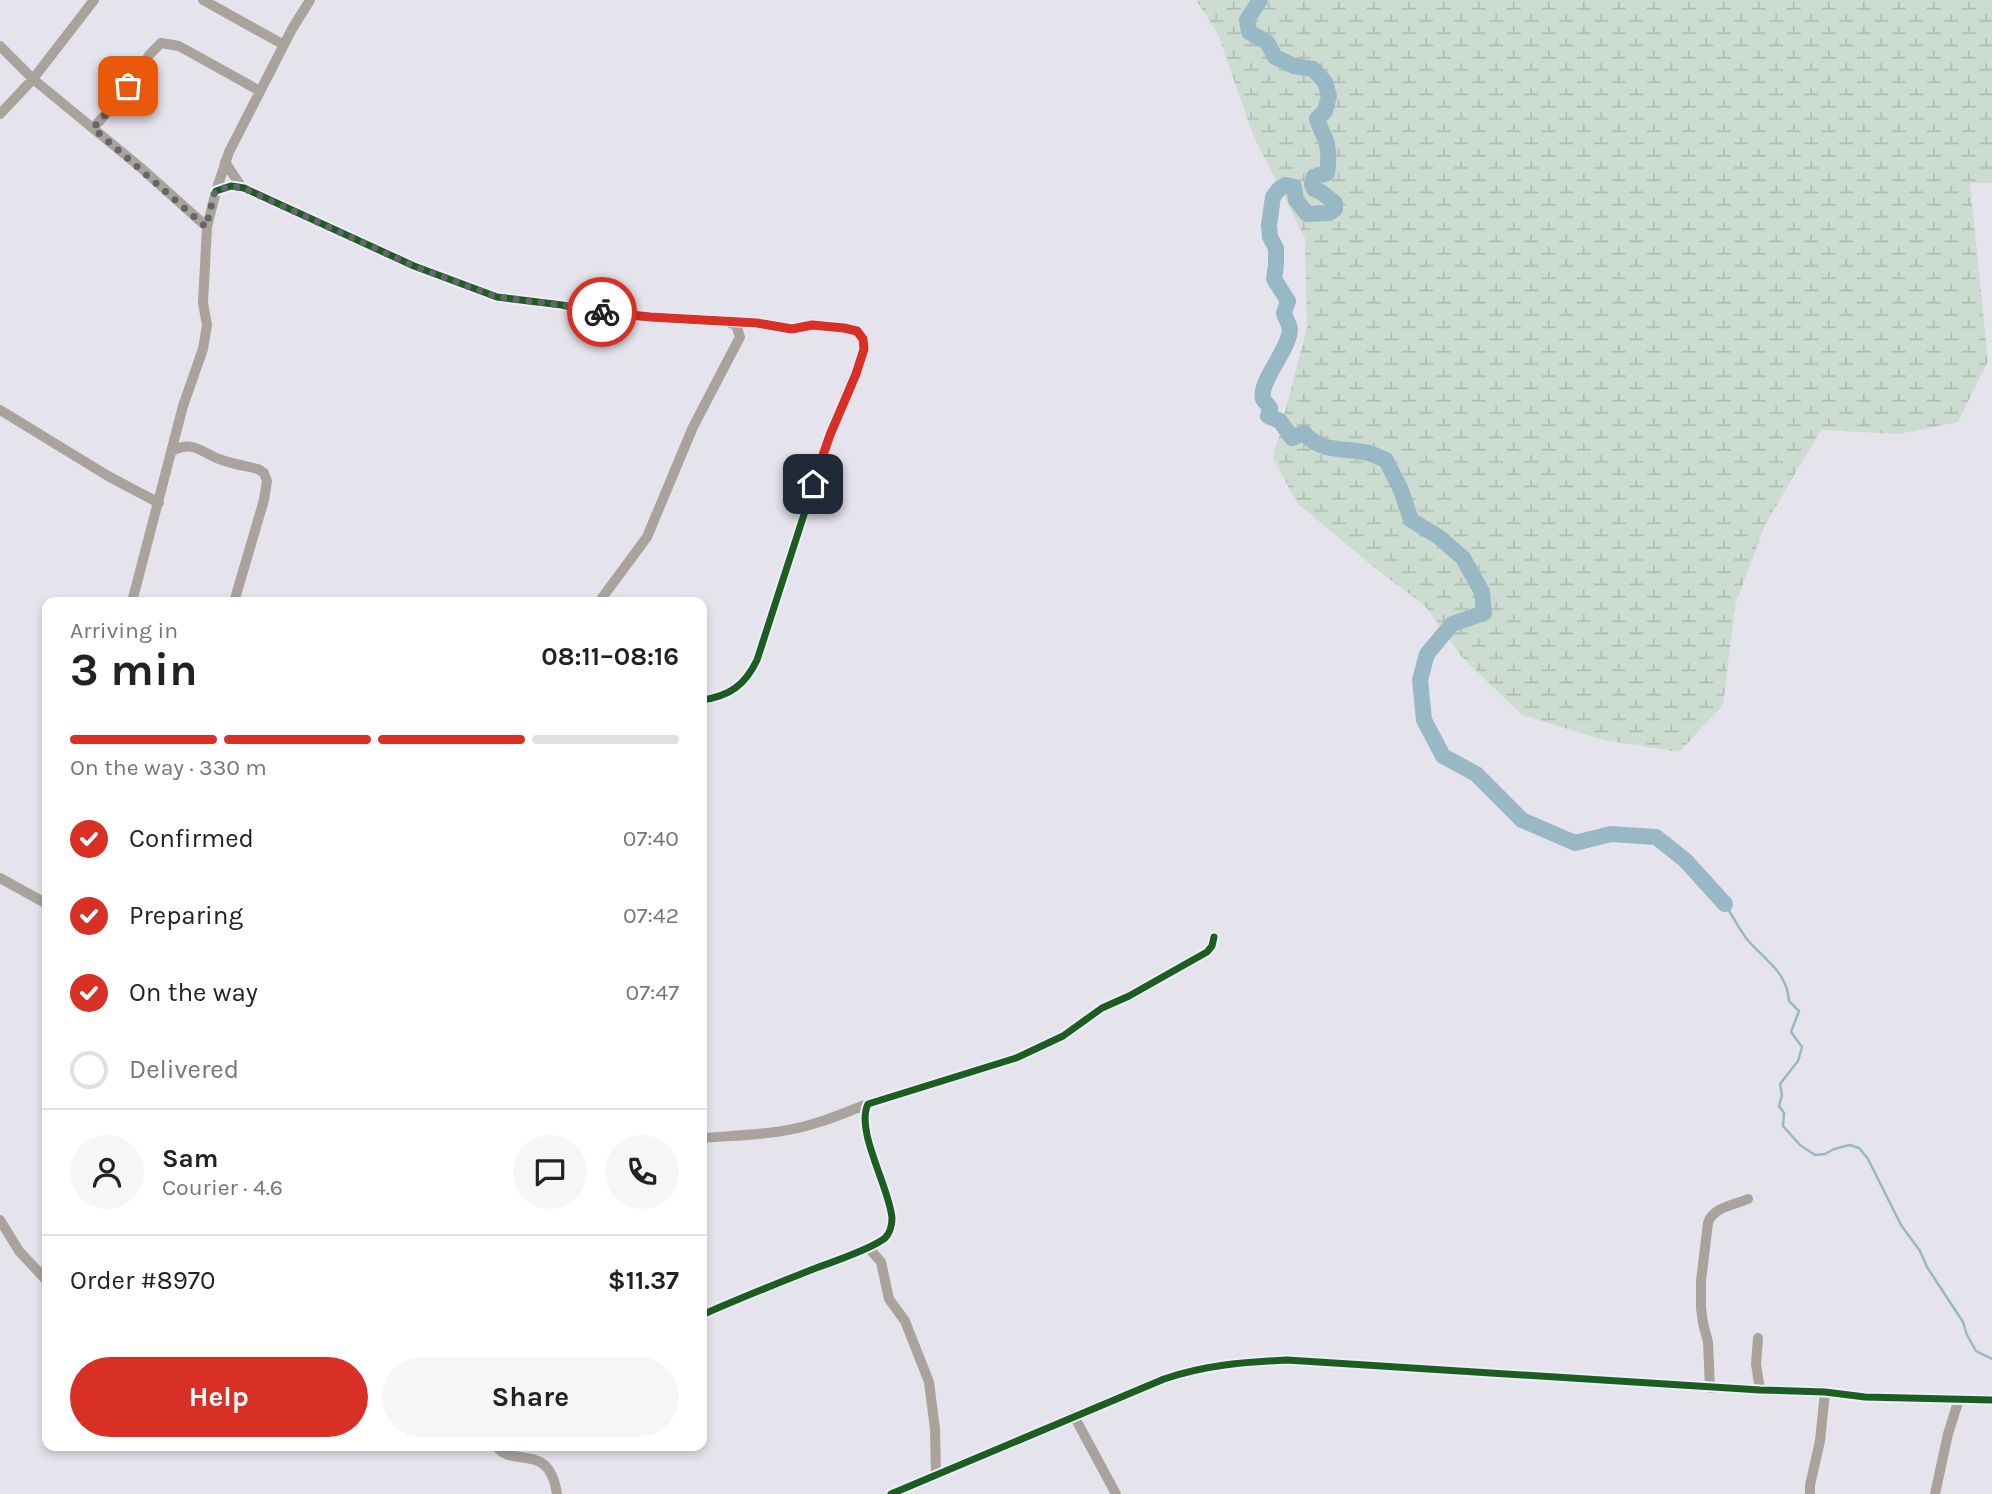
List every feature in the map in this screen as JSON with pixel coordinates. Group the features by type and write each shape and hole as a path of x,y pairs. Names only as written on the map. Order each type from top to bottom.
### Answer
{"street":[{"path":"0,114 33,79 94,0"},
{"path":"203,0 284,44"},
{"path":"133,597 183,406 203,349 207,325 203,303 206,227 215,191 229,152 284,44 310,0"},
{"path":"93,128 117,102 150,54 161,43 179,46 260,91"},
{"path":"0,46 33,79 206,227"},
{"path":"225,162 243,188"},
{"path":"215,191 231,186 243,188 414,266 497,297 562,305 593,312 728,321 792,329 812,325 857,331 863,339 864,349 830,435 757,660 748,677 735,688 718,698 707,699"},
{"path":"603,597 648,537 697,417 740,337 736,325 728,321"},
{"path":"0,410 108,476 159,503"},
{"path":"172,450 187,445 218,459 264,473 267,481 264,500 235,597"},
{"path":"0,878 42,901"},
{"path":"707,1138 784,1130 817,1123 868,1104 1016,1058 1063,1036 1102,1008 1129,996 1207,952 1214,937"},
{"path":"868,1104 864,1112 864,1126 892,1219 881,1262 889,1299 905,1321 929,1382 935,1429 936,1474"},
{"path":"847,1111 864,1126"},
{"path":"1710,1388 1708,1342 1701,1308 1701,1281 1708,1223 1716,1211 1748,1199"},
{"path":"0,1220 19,1251 42,1276"},
{"path":"707,1313 886,1237"},
{"path":"867,1247 881,1262"},
{"path":"1758,1338 1756,1364 1760,1391"},
{"path":"891,1494 1164,1378 1194,1369 1238,1362 1287,1360 1760,1391 1825,1392 1865,1397 1992,1400"},
{"path":"1810,1494 1820,1441 1825,1392"},
{"path":"1935,1494 1959,1399"},
{"path":"1074,1416 1116,1494"},
{"path":"500,1451 541,1462 549,1471 557,1494"}],"green space":[{"path":"1196,0 1992,0 1992,183 1970,183 1988,361 1958,422 1899,434 1821,430 1765,525 1735,606 1723,705 1679,752 1604,740 1522,715 1462,657 1425,606 1297,503 1273,458 1307,327 1305,238 1253,135 1218,34"}],"waterway":[{"path":"1260,0 1247,20 1249,32 1267,42 1275,57 1294,66 1313,69 1325,82 1329,96 1325,111 1317,119 1327,144 1328,169 1327,173 1314,177 1312,184 1314,189 1335,203 1335,209 1329,213 1307,214 1296,200 1294,187 1286,185 1273,197 1269,225 1270,237 1276,248 1274,279 1288,301 1284,313 1290,329 1285,346 1265,384 1263,399 1270,408 1268,416 1280,421 1292,438 1304,433 1324,446 1367,453 1386,460 1401,490 1411,520 1439,537 1463,558 1482,592 1484,613 1452,624 1427,654 1420,680 1424,720 1443,756 1476,774 1522,820 1575,843 1611,834 1656,837 1685,860 1725,904"},
{"path":"1725,904 1746,938 1779,974 1789,1001 1799,1011 1791,1032 1802,1047 1798,1061 1780,1084 1782,1095 1779,1106 1784,1113 1783,1126 1800,1145 1815,1155 1850,1145 1859,1148 1868,1159 1901,1225 1963,1322 1976,1351 1992,1359"}],"cycle path":[{"path":"216,191 231,186 244,188 414,266 497,297 562,305 593,312 757,323 792,329 812,325 857,331 863,339 864,349 830,434 757,660 736,688 721,696 707,699"},
{"path":"707,1313 862,1250 887,1236 892,1218 866,1129 865,1115 868,1104 1016,1058 1063,1036 1102,1008 1129,996 1207,952 1214,937"},
{"path":"891,1494 1164,1379 1210,1367 1255,1362 1287,1360 1825,1392 1865,1397 1992,1400"}],"way so far":[{"path":"128,86 93,128 206,227 215,191 231,186 243,188 414,266 497,297 602,312"}],"route":[{"path":"602,312 757,323 792,329 812,325 857,331 863,339 864,349 813,484"}]}
